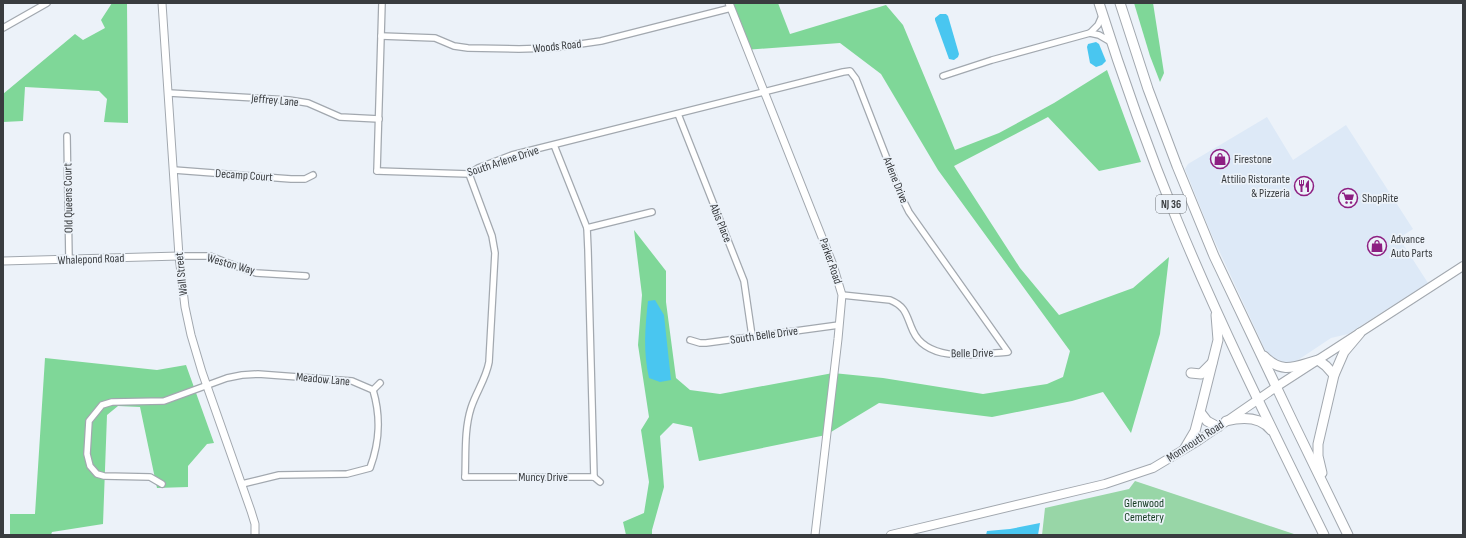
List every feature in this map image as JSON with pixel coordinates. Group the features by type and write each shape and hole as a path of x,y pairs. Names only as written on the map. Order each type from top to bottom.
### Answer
{"highway":[{"name":"NJ 36","path":"1099,3 1126,87 1160,178 1215,308 1324,535"},
{"name":"NJ 36","path":"1120,3 1148,88 1188,193 1218,264 1348,535"},
{"path":"1185,448 1195,431 1218,340 1215,308"},
{"path":"1324,485 1318,456 1318,444 1334,375 1344,352 1360,334"},
{"path":"1261,354 1273,365 1284,368 1318,360 1334,375"},
{"path":"1191,373 1201,374 1213,362"},
{"path":"1200,412 1207,421 1218,427"},
{"path":"1226,421 1235,419 1257,419 1264,423 1276,436"}],"main road":[{"name":"Monmouth Road","path":"891,535 1105,484 1153,468 1168,460 1276,387 1463,266"}],"street":[{"path":"4,27 47,3"},
{"name":"Wall Street","path":"162,3 179,256 188,321 202,372 254,519 256,535"},
{"path":"372,176 377,171 382,3"},
{"name":"Woods Road","path":"381,36 435,38 454,46 468,48 553,48 601,41 730,6"},
{"name":"Parker Road","path":"730,6 834,265 842,295 815,535"},
{"path":"1090,33 1098,25 1102,14"},
{"path":"943,76 992,60 1090,33 1112,42"},
{"name":"Arlene Drive","path":"765,92 843,72 849,71 853,74 909,212 1008,352"},
{"name":"South Arlene Drive","path":"377,171 469,174 478,168 512,155 765,92"},
{"name":"Jeffrey Lane","path":"169,93 290,100 308,103 340,118 379,119"},
{"name":"Abis Place","path":"678,114 742,275 752,336"},
{"name":"Old Queens Court","path":"66,136 69,259"},
{"path":"554,145 586,228 588,250 594,477 600,482"},
{"name":"Decamp Court","path":"174,170 291,179 304,179 313,175"},
{"path":"460,482 465,477 469,414 472,403 486,374 489,362 495,253 492,236 469,174"},
{"path":"586,228 652,212"},
{"name":"Whalepond Road","path":"3,261 179,256"},
{"name":"Weston Way","path":"179,256 210,256 256,272 306,276"},
{"name":"Belle Drive","path":"842,295 890,300 897,303 905,312 916,336 936,351 960,355 1008,352"},
{"name":"South Belle Drive","path":"690,340 706,343 839,325"},
{"name":"Meadow Lane","path":"162,484 150,478 104,476 97,474 90,466 88,454 89,421 102,405 112,402 164,401 235,376 258,374 352,381 373,390"},
{"path":"370,468 376,448 379,416 378,405 373,390 380,383"},
{"path":"242,484 279,475 347,474 370,468"},
{"path":"370,468 374,473"},
{"name":"Muncy Drive","path":"465,477 594,477"}],"shaded area":[{"path":"1267,117 1293,160 1346,125 1413,229 1399,238 1428,283 1348,334 1331,338 1290,365 1283,365 1267,354 1210,231 1185,169 1188,164"}],"green space":[{"path":"112,3 127,3 128,123 104,122 107,99 99,91 25,87 23,121 3,122 3,94 75,34 83,40 105,28 101,20"},
{"path":"726,3 778,3 790,34 886,5 903,25 955,150 999,133 1054,103 1107,70 1141,162 1099,171 1048,117 954,166 1020,268 1059,315 1133,288 1169,257 1160,334 1131,433 1103,392 1072,401 992,417 879,403 826,435 699,461 692,427 673,423 660,436 664,487 652,530 652,535 626,535 623,522 644,513 649,482 641,430 649,417 638,345 642,295 634,230 666,271 666,302 676,378 690,390 720,394 833,373 883,378 983,394 1047,384 1063,377 1070,351 938,170 881,74 840,43 745,50"},
{"path":"1134,3 1153,3 1164,73 1160,82 1150,56"},
{"path":"45,358 157,370 186,365 214,443 207,444 188,466 188,487 157,488 140,407 118,406 107,415 103,524 52,532 51,535 10,535 10,514 35,514"},
{"name":"Glenwood Cemetery","path":"1135,481 1297,535 1042,535 1045,508 1129,489"}],"water":[{"path":"940,14 946,14 948,16 959,54 954,60 949,59 935,20 935,18"},
{"path":"1096,42 1099,44 1106,61 1102,65 1096,67 1090,63 1087,47 1088,44"},
{"path":"655,300 664,315 671,380 660,382 649,378 645,349 648,301"},
{"path":"1040,523 1038,535 986,535 987,531 1010,529"}],"place":[{"name":"Firestone","path":"1220,159"},
{"name":"Attilio Ristorante & Pizzeria","path":"1304,186"},
{"name":"ShopRite","path":"1348,198"},
{"name":"Advance Auto Parts","path":"1377,246"}]}
